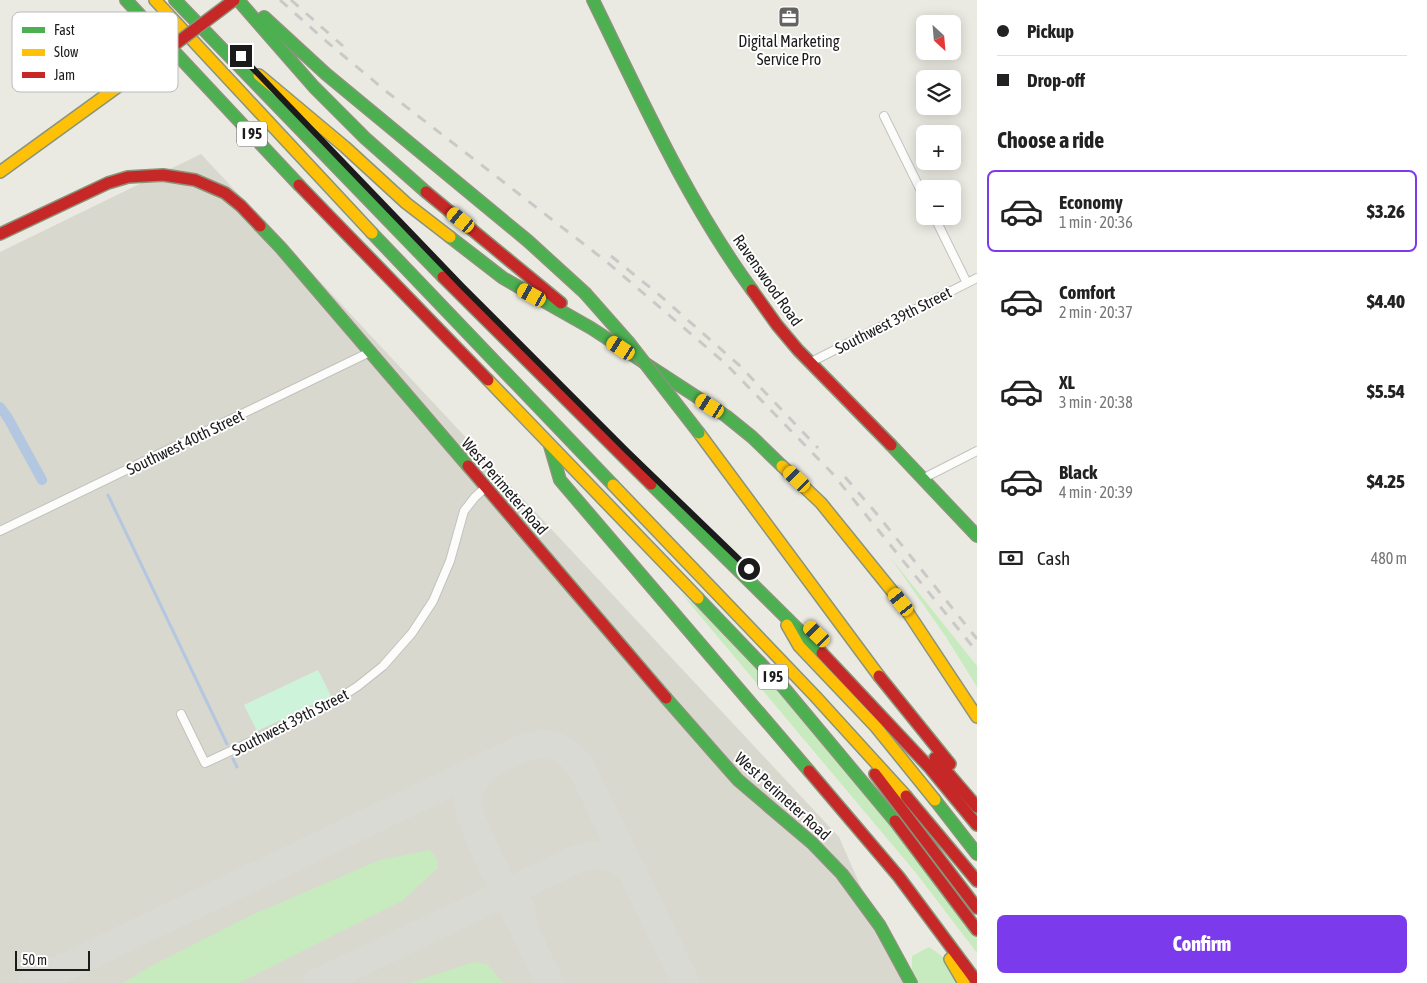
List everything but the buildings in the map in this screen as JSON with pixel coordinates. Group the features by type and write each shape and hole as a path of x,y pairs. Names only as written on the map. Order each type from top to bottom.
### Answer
{"main road":[{"name":"I 95","path":"126,0 137,12"},
{"path":"155,0 166,12"},
{"path":"175,0 466,301 832,663 930,768 977,825"},
{"path":"188,0 462,286 628,452 843,661 942,766 977,807"},
{"path":"178,42 234,0"},
{"path":"238,0 314,87 394,164 591,328"},
{"path":"244,0 326,74 528,241 585,293 630,344 699,433 863,656 916,720 964,782 977,802"},
{"name":"Ravenswood Road","path":"593,0 660,135 736,268 778,326 810,362 924,478 977,536"},
{"path":"178,25 330,189 815,696 912,802 977,881"},
{"name":"I 95","path":"178,56 303,189 549,442 790,695 901,828 977,930"},
{"path":"254,71 345,147 406,203 503,278 591,328 726,416 752,437 821,503 901,602 977,717"},
{"path":"0,172 110,92"},
{"name":"West Perimeter Road","path":"0,234 98,187 118,180 141,176 163,175 195,180 225,193 242,206 281,248 728,770 751,793 812,843 851,885 878,923 911,983"},
{"path":"549,442 560,480 898,878 977,982"},
{"path":"778,609 799,646 876,727 977,854"},
{"path":"815,696 977,908"},
{"path":"898,878 964,983"}],"street":[{"path":"884,116 916,180"},
{"path":"938,225 967,283"},
{"name":"Southwest 39th Street","path":"810,362 977,278"},
{"name":"Southwest 40th Street","path":"0,531 370,352"},
{"path":"924,478 977,451"},
{"name":"Southwest 39th Street","path":"181,714 205,763 330,705 358,686 383,666 412,632 433,601 450,561 464,511 475,496 485,488"}],"shaded area":[{"path":"201,154 839,837 903,983 0,983 0,252"}],"green space":[{"path":"890,557 977,666 977,687 946,637"},
{"path":"681,593 746,653 894,824 977,934 977,953 916,873"},
{"path":"318,670 331,696 257,731 244,705"},
{"path":"430,850 437,859 438,868 402,901 239,983 123,983 151,966 254,914 380,860"},
{"path":"929,947 942,956 957,983 917,983 912,975 912,956"},
{"path":"474,962 487,964 503,983 410,983"}],"waterway":[{"path":"0,407 42,480"},
{"path":"108,495 227,744"},
{"path":"233,759 237,767"}],"taxiway":[{"path":"32,983 523,748 540,744 562,749 581,767 686,983"},
{"path":"487,766 477,777 470,789 469,809 481,842 523,927"},
{"path":"317,983 579,858 602,855 621,862 633,872"},
{"path":"521,909 523,927 550,983"}],"railway":[{"path":"280,0 387,92 607,262 726,364 832,473 977,652"},
{"path":"291,0 343,46"},
{"path":"611,256 657,293 739,365 818,448"},
{"path":"845,477 977,639"}],"traffic: fast":[{"path":"126,0 137,12"},
{"path":"175,0 443,277"},
{"path":"238,0 314,87 365,138 426,192"},
{"path":"593,0 647,111 686,185 706,221 752,290"},
{"path":"264,17 326,74 528,241 585,293"},
{"path":"178,56 299,185"},
{"path":"260,226 468,466"},
{"path":"372,233 613,485"},
{"path":"450,237 503,278 591,328 726,416 752,437 782,466"},
{"path":"585,293 630,344 699,433"},
{"path":"891,445 977,536"},
{"path":"550,446 560,480 809,771"},
{"path":"651,484 822,653"},
{"path":"698,598 784,688 895,821"},
{"path":"666,698 738,780 812,843 842,874 880,926 911,983"},
{"path":"935,800 977,854"}],"traffic: slow":[{"path":"155,0 166,12"},
{"path":"178,25 372,233"},
{"path":"259,75 345,147 406,203 450,237"},
{"path":"0,172 110,92"},
{"path":"488,380 698,598"},
{"path":"699,433 879,676"},
{"path":"782,466 821,503 901,602 977,717"},
{"path":"613,485 815,696 906,796"},
{"path":"787,625 799,646 876,727 935,800"},
{"path":"950,959 964,983"}],"traffic: jam":[{"path":"178,42 234,0"},
{"path":"0,234 108,183 128,177 163,175 195,180 225,193 241,206 260,226"},
{"path":"299,185 488,380"},
{"path":"426,192 561,303"},
{"path":"443,277 651,484"},
{"path":"752,290 798,350 891,445"},
{"path":"468,466 666,698"},
{"path":"822,653 930,768 977,825"},
{"path":"879,676 950,764"},
{"path":"935,758 977,807"},
{"path":"809,771 899,877 977,982"},
{"path":"875,774 977,908"},
{"path":"906,796 977,881"},
{"path":"895,821 977,930"}],"place":[{"name":"Digital Marketing Service Pro","path":"789,17"}],"route":[{"path":"241,56 462,286 628,452 749,569"}]}
